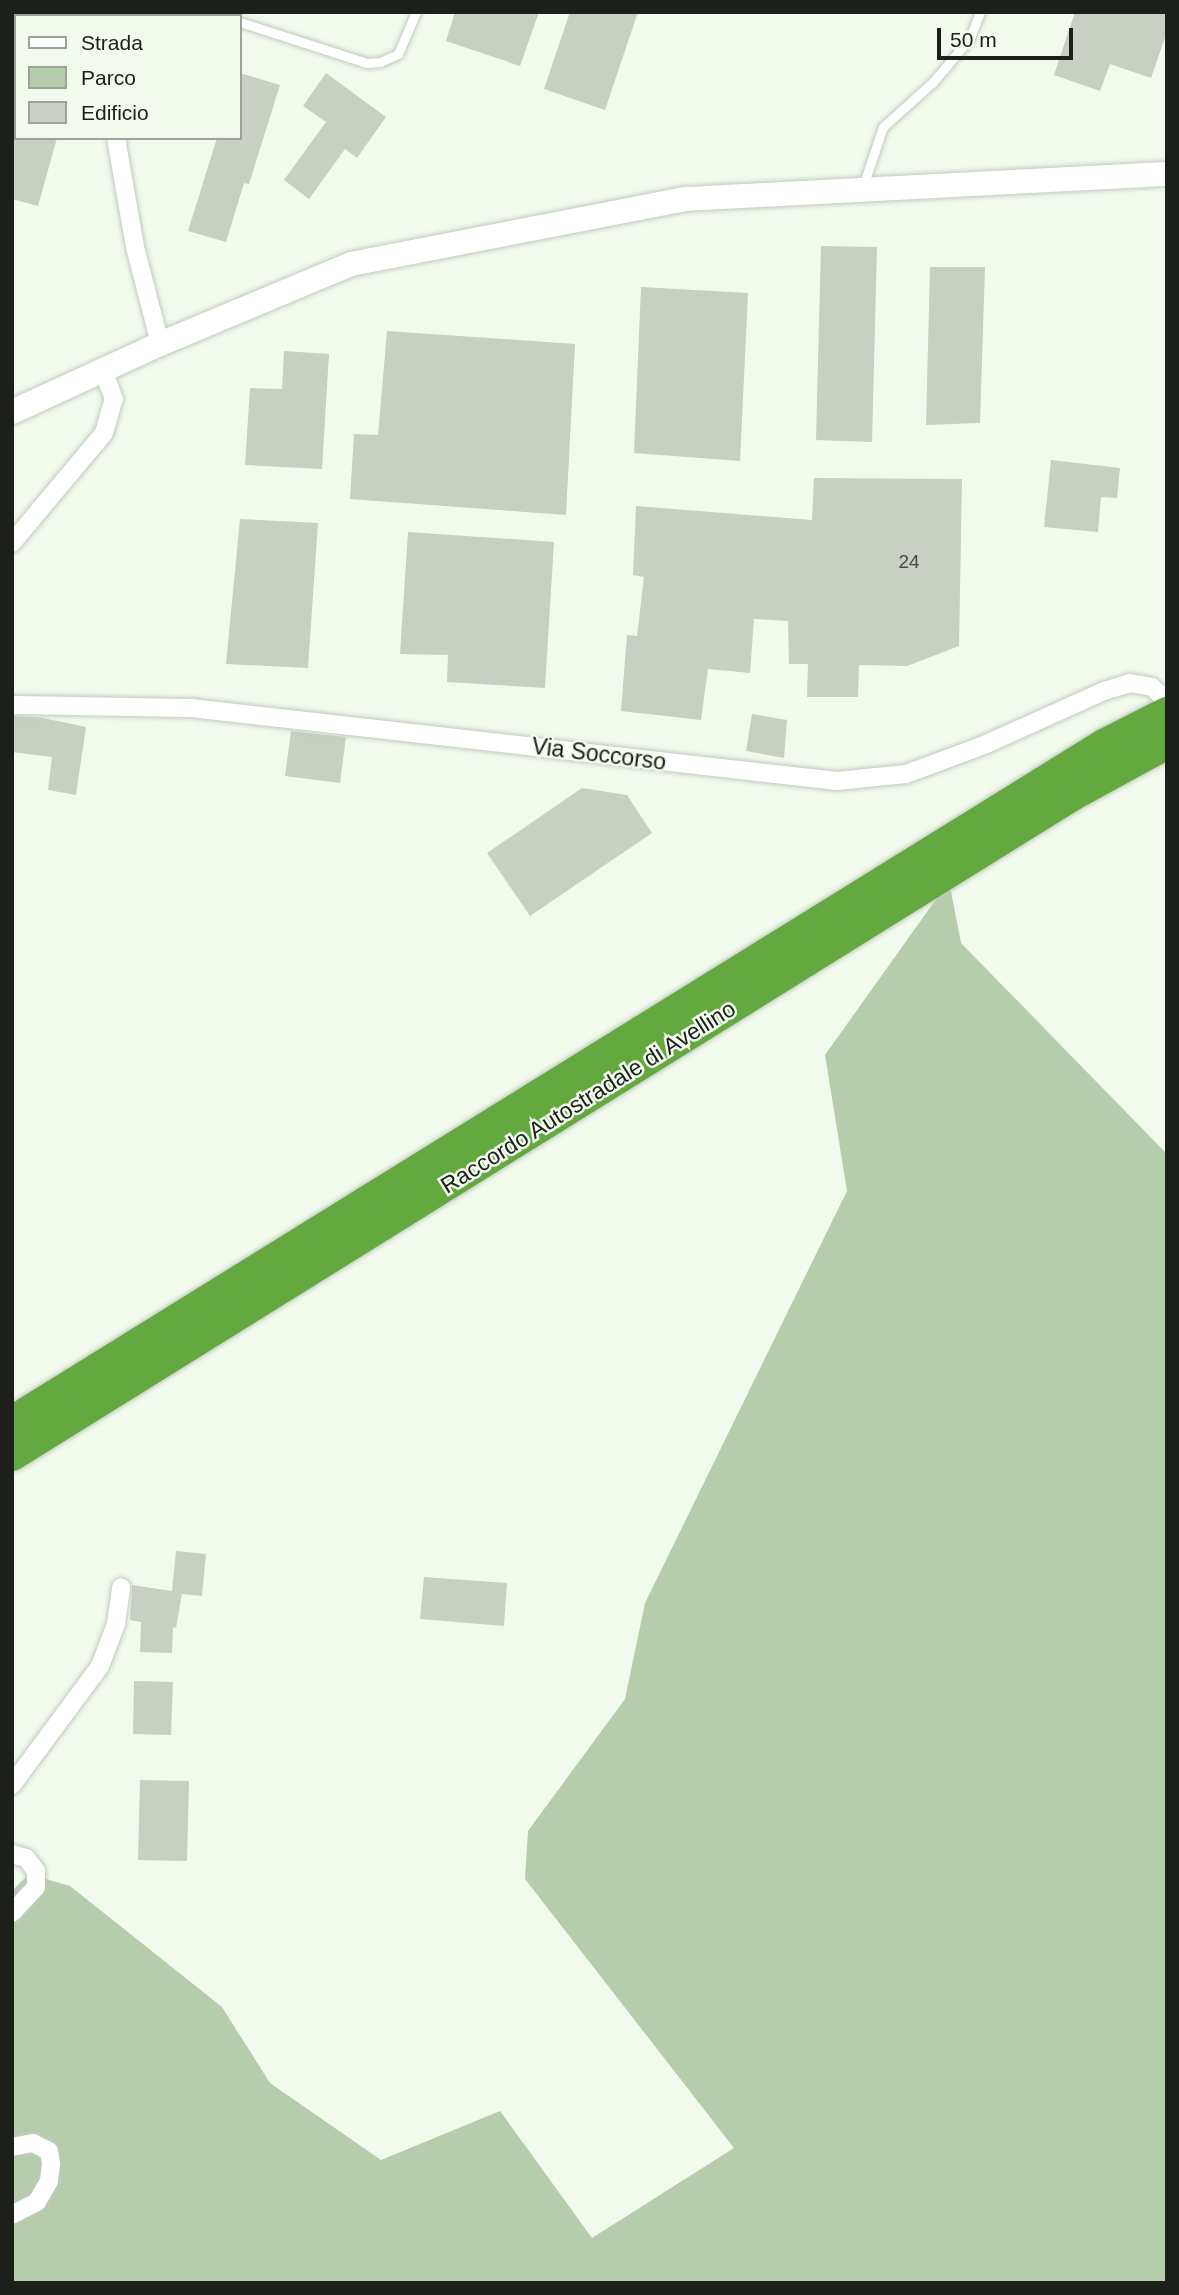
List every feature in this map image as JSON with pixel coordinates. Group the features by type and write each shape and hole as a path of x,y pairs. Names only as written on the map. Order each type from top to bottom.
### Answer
{"highway":[{"name":"Raccordo Autostradale di Avellino","path":"12,1422 1165,706"},
{"name":"Raccordo Autostradale di Avellino","path":"12,1455 1072,795 1167,743"}],"street":[{"path":"116,140 135,247 160,344"},
{"path":"12,412 160,344 351,264 686,199 1167,174"},
{"path":"12,543 104,433 114,399 103,370"},
{"name":"Via Soccorso","path":"12,705 191,708 837,781 906,774 984,745 1104,691 1130,683 1152,687 1165,706"},
{"path":"12,1786 100,1666 116,1624 121,1587"},
{"path":"12,1854 26,1858 36,1871 36,1887 12,1913"},
{"path":"12,2147 33,2143 49,2151 51,2164 49,2181 37,2202 12,2215"}],"lane":[{"path":"242,23 367,63 380,62 398,54 416,12"},
{"path":"862,190 883,127 933,82 970,38 980,12"}],"green space":[{"path":"949,881 961,943 1167,1154 1167,2283 12,2283 12,1891 29,1874 70,1886 222,2007 270,2083 381,2160 500,2111 592,2238 734,2148 525,1879 528,1831 625,1699 645,1603 847,1191 825,1055"}],"building":[{"path":"455,12 539,12 520,66 446,41"},
{"path":"570,12 638,12 605,110 544,89"},
{"path":"1075,12 1167,12 1167,32 1151,78 1110,64 1100,91 1054,75"},
{"path":"326,73 386,117 357,158 345,149 309,199 284,180 326,122 303,106"},
{"path":"242,74 280,85 249,184 244,183 226,242 188,231 216,140 242,140"},
{"path":"12,138 56,140 38,206 12,199"},
{"path":"821,246 877,247 872,442 816,440"},
{"path":"930,267 985,267 980,423 926,425"},
{"path":"641,287 748,293 740,461 634,453"},
{"path":"387,331 575,344 566,515 350,499 354,434 378,435"},
{"path":"284,351 329,354 322,469 245,465 250,388 282,389"},
{"path":"1051,460 1120,468 1117,498 1101,497 1098,532 1044,527"},
{"path":"814,478 962,479 959,646 907,666 859,665 858,697 807,697 808,664 789,664 788,621 754,619 750,673 708,669 701,720 621,711 627,635 637,636 644,577 633,575 636,506 812,520"},
{"path":"240,519 318,523 308,668 226,664"},
{"path":"408,532 554,542 545,688 447,682 448,655 400,654"},
{"path":"752,714 787,720 784,758 746,751"},
{"path":"12,716 38,717 86,727 76,795 48,790 52,757 12,752"},
{"path":"291,731 346,737 340,783 285,776"},
{"path":"582,788 627,795 652,833 530,916 487,853"},
{"path":"176,1551 206,1554 202,1596 182,1594 176,1628 173,1627 172,1653 140,1652 141,1622 130,1620 132,1585 172,1591"},
{"path":"424,1577 507,1583 504,1626 420,1619"},
{"path":"134,1681 173,1682 171,1735 133,1734"},
{"path":"140,1780 189,1781 187,1861 138,1860"}]}
